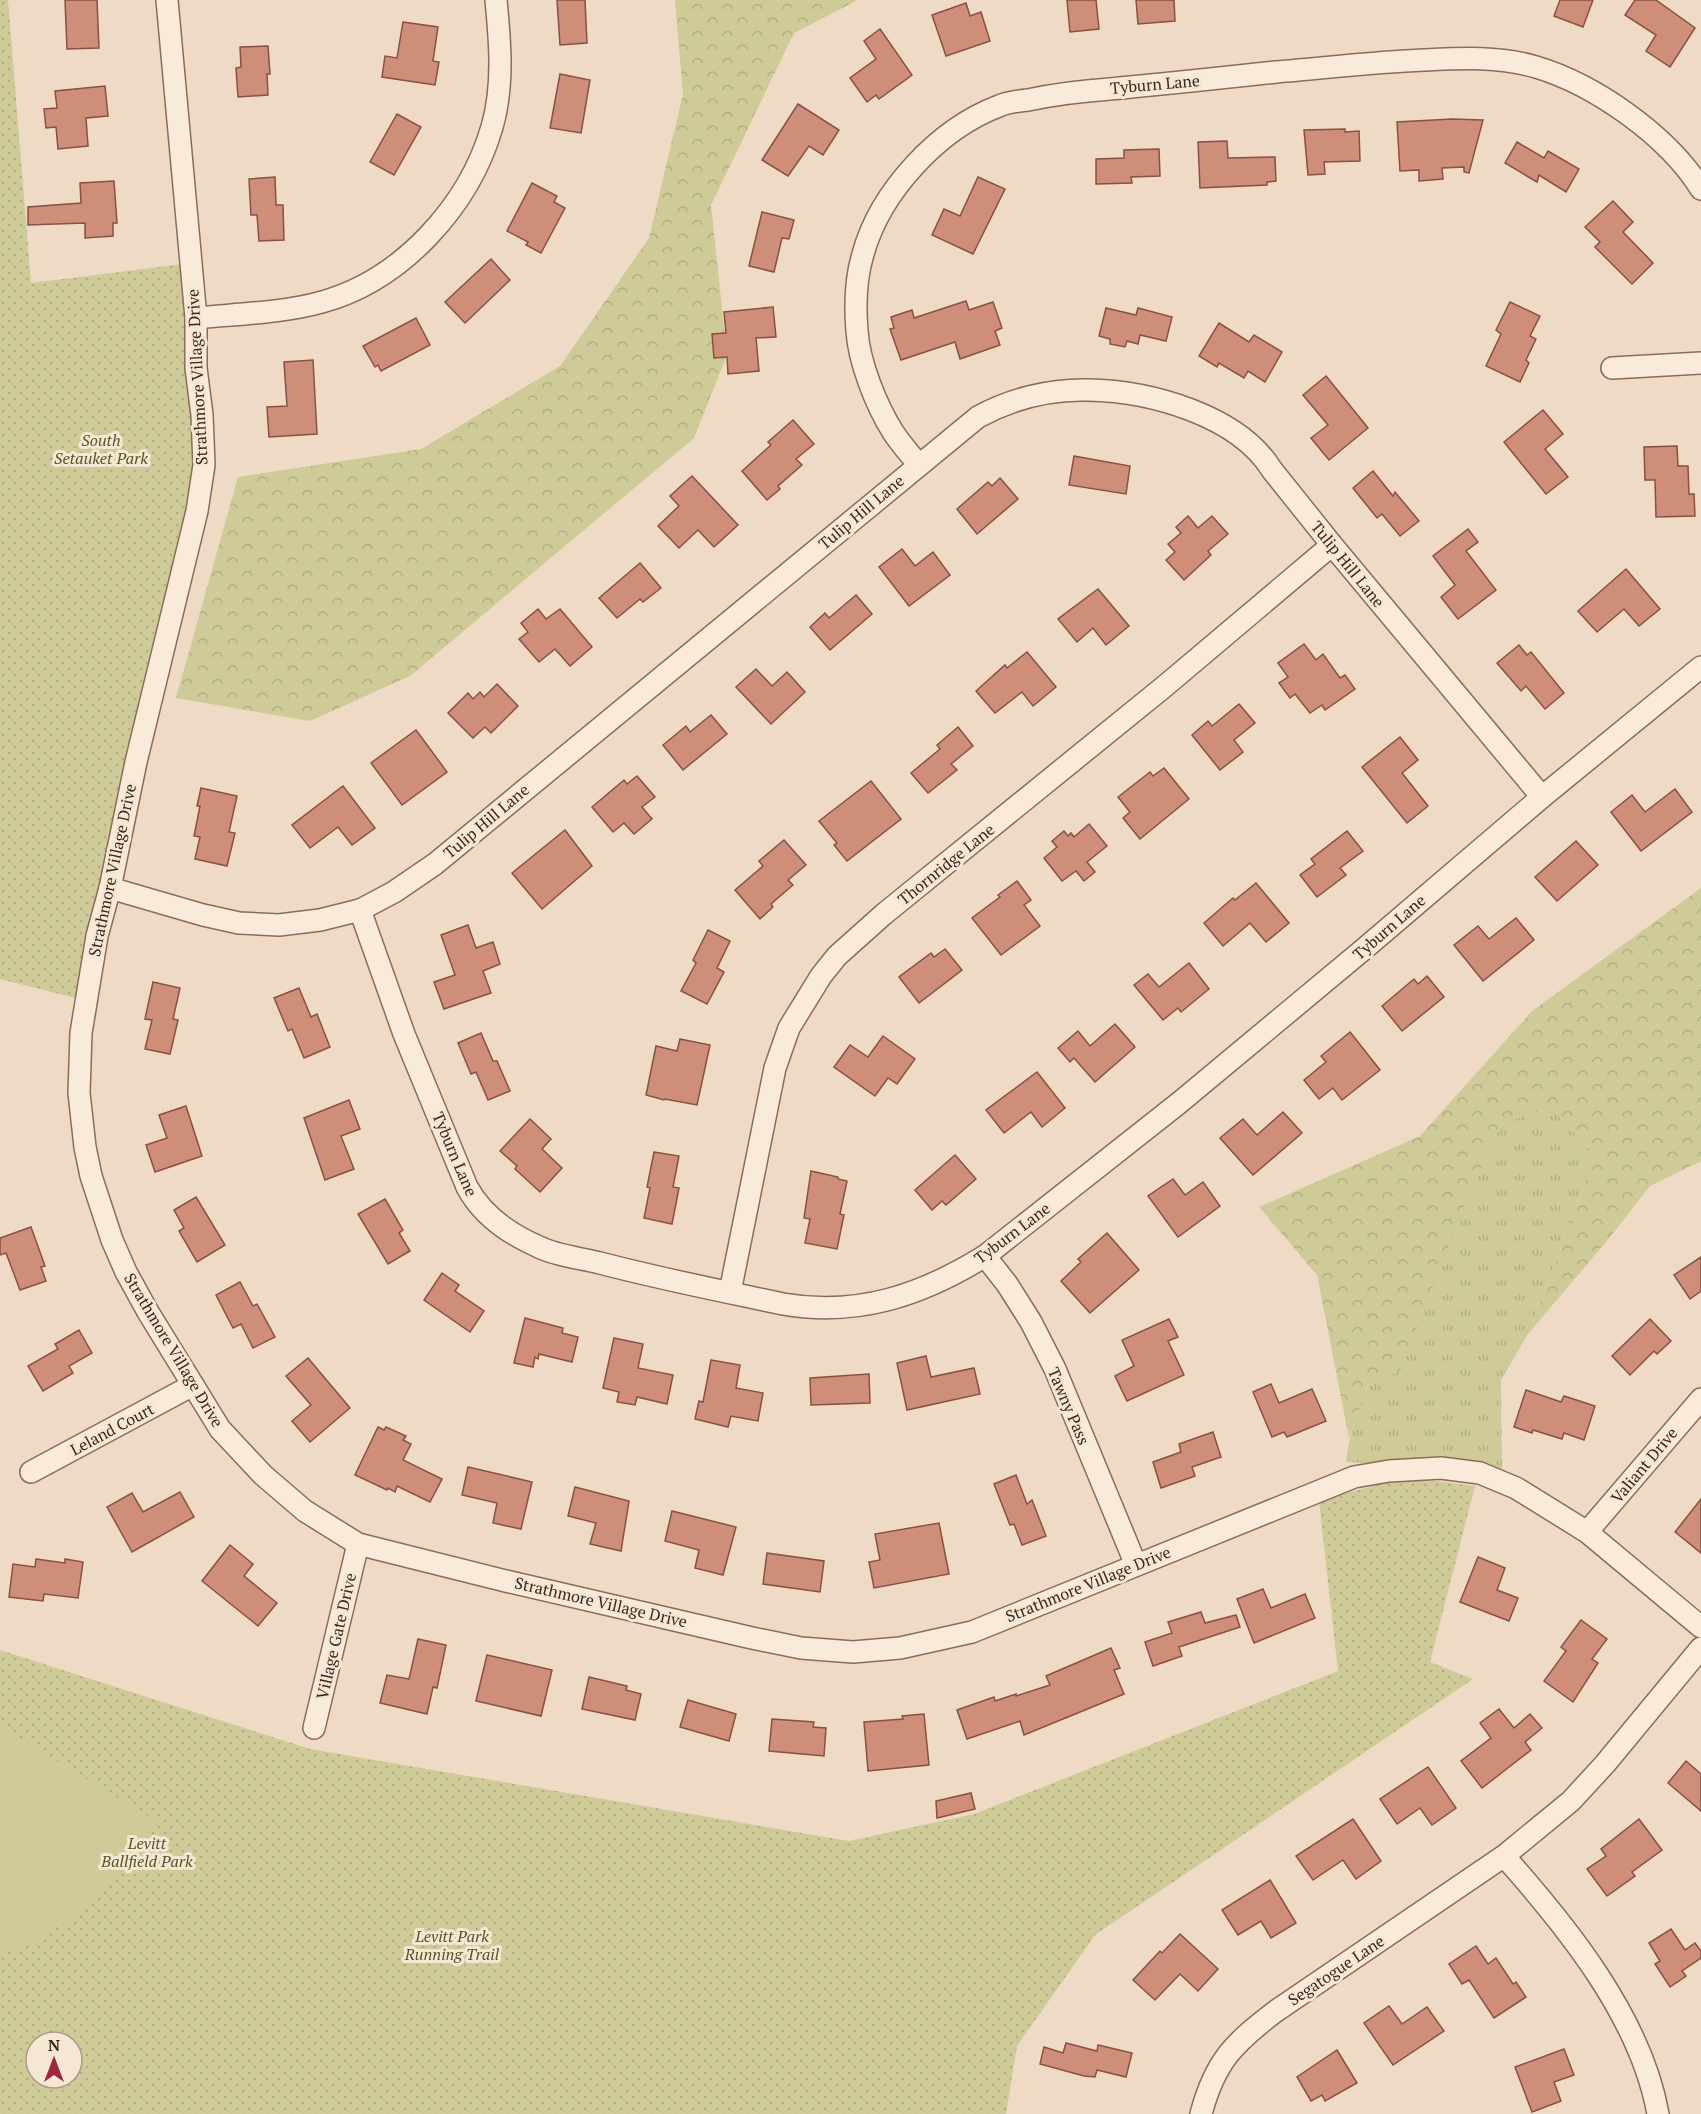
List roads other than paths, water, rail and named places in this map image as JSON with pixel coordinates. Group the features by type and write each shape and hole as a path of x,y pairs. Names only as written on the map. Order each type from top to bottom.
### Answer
{"street":[{"name":"Strathmore Village Drive","path":"167,0 196,318 196,368 202,415 204,465 197,511 136,762 110,888 97,936 81,1033 79,1093 91,1176 112,1240 148,1312 219,1429 269,1481 305,1511 358,1544 510,1582 801,1648 853,1652 900,1648 972,1632 1354,1478 1417,1468 1441,1468 1480,1473 1544,1503 1587,1533 1701,1627"},
{"path":"196,318 291,308 320,303 344,295 405,258 445,216 473,176 492,126 498,90 500,54 496,0"},
{"name":"Tyburn Lane","path":"918,464 894,435 882,414 863,360 857,332 857,308 863,254 874,225 892,193 914,166 944,137 973,117 1001,105 1070,91 1391,61 1466,57 1500,59 1538,68 1575,82 1621,110 1678,160 1701,189"},
{"path":"1612,368 1701,363"},
{"name":"Tulip Hill Lane","path":"110,888 239,923 279,925 320,920 360,910 394,892 435,864 918,464 978,417 999,405 1025,398 1086,390 1152,398 1189,409 1223,425 1264,458 1332,545 1542,796"},
{"name":"Thornridge Lane","path":"730,1292 776,1068 789,1028 821,976 837,956 884,914 1165,686 1332,545"},
{"name":"Tyburn Lane","path":"360,910 404,1034 467,1187 475,1201 489,1216 506,1230 540,1248 617,1268 801,1307 843,1308 886,1300 928,1287 954,1275 985,1256 1179,1104 1542,796 1701,667"},
{"name":"Tawny Pass","path":"985,1256 1007,1284 1031,1322 1055,1370 1136,1565"},
{"name":"Leland Court","path":"31,1472 193,1385"},
{"name":"Valiant Drive","path":"1587,1533 1701,1398"},
{"name":"Village Gate Drive","path":"314,1728 358,1544"},
{"name":"Segatogue Lane","path":"1201,2114 1207,2091 1223,2059 1249,2032 1276,2011 1504,1856 1571,1801 1605,1764 1701,1648"},
{"path":"1504,1856 1542,1899 1577,1946 1622,2016 1639,2046 1658,2114"}],"park label":[{"name":"South Setauket Park","path":"101,449"},
{"name":"Levitt Ballfield Park","path":"147,1852"},
{"name":"Levitt Park Running Trail","path":"452,1945"}]}
